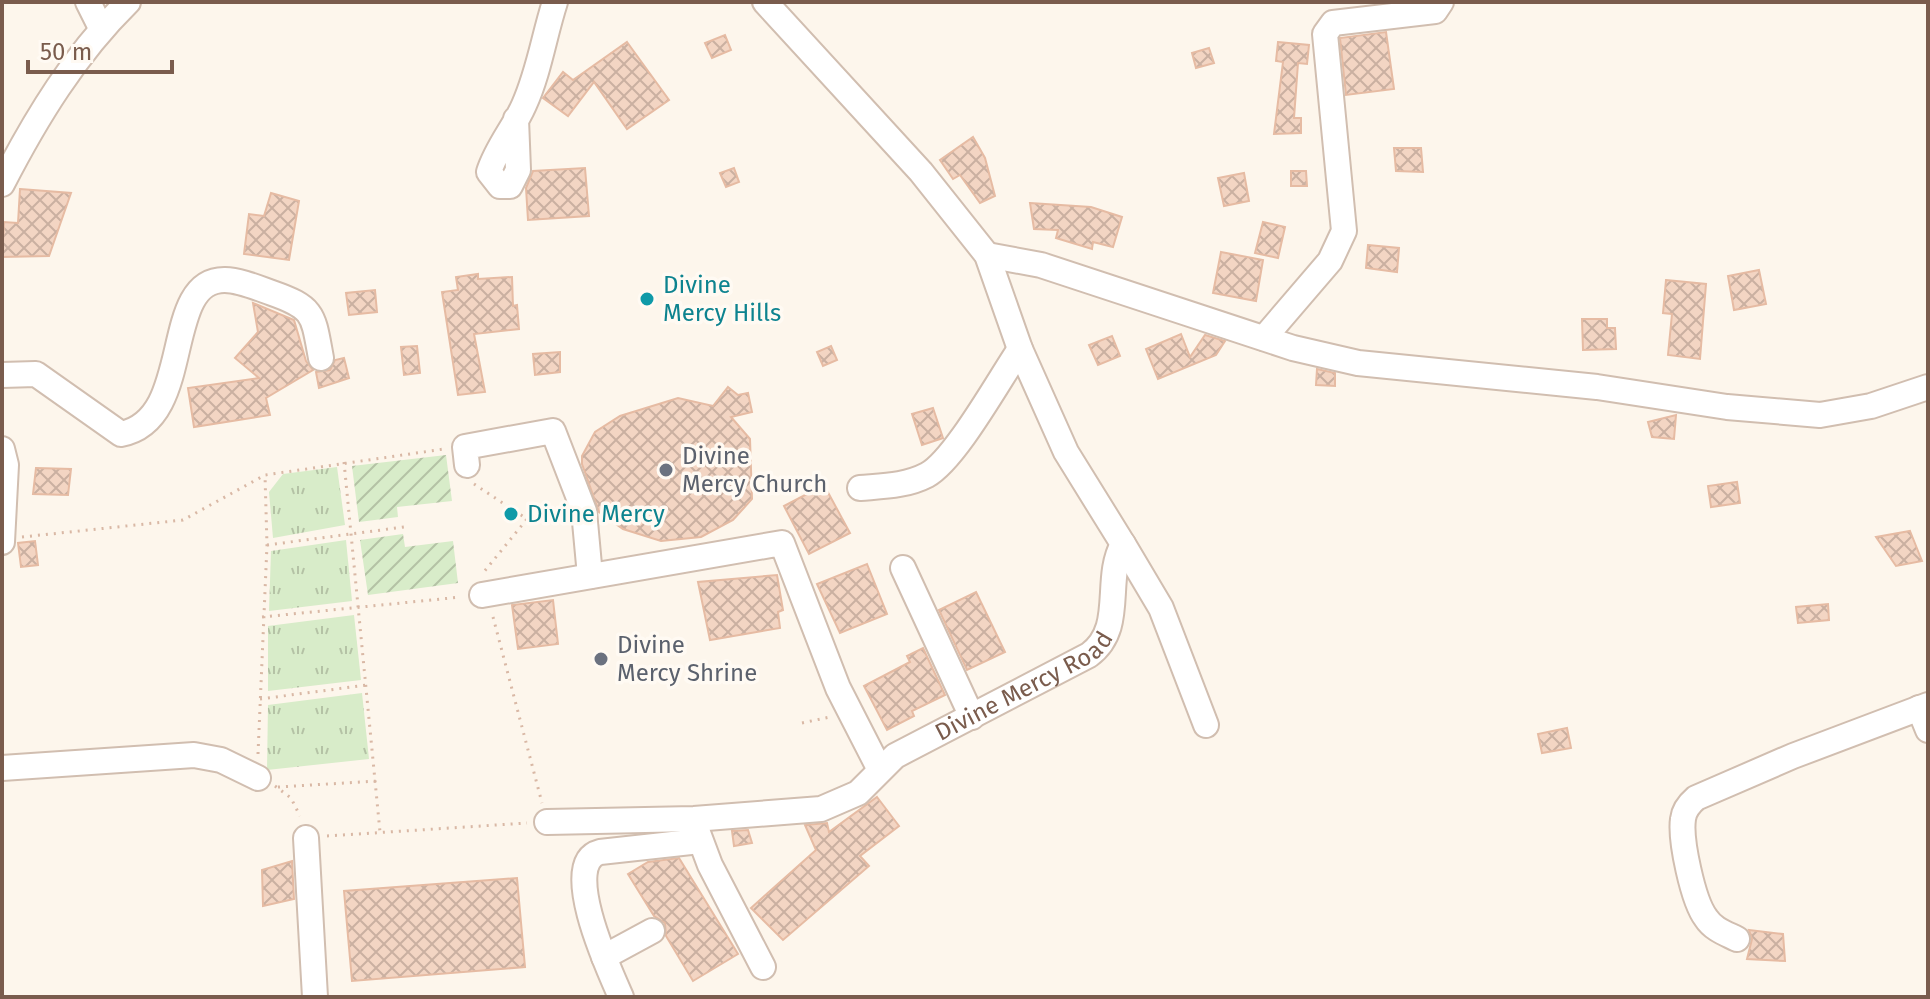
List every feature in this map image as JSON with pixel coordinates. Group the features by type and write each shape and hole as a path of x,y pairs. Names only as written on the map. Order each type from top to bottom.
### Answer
{"street":[{"path":"88,2 101,28"},
{"path":"2,184 48,103 101,28 128,2"},
{"path":"516,119 534,75 555,2"},
{"path":"765,2 921,172 987,255 1020,349 1066,452 1161,608 1206,725"},
{"path":"1264,338 1330,261 1344,231 1325,34 1333,23 1435,11 1441,2"},
{"path":"987,255 1041,265 1264,338 1358,363 1597,387 1774,413 1820,415 1871,406 1928,387"},
{"path":"2,375 36,374 121,434 137,431 150,422 162,405 183,324 193,300 206,285 224,280 268,291 308,309 313,315 321,358"},
{"path":"860,488 906,484 931,473 960,441 1020,349"},
{"path":"467,464 553,431 584,511 590,576"},
{"path":"2,449 6,465 2,540"},
{"path":"484,588 590,576 782,543 849,713 880,770"},
{"name":"Divine Mercy Road","path":"547,822 697,830 821,809 858,793 880,770 913,745 1082,660 1101,644 1112,619 1111,588 1123,544"},
{"path":"903,568 972,717"},
{"path":"1737,939 1712,926 1698,901 1683,832 1683,816 1687,806 1696,798 1793,756 1925,714"},
{"path":"2,768 194,755 221,760 258,778"},
{"path":"621,997 596,937 583,872 592,854 697,830 763,967"},
{"path":"306,838 315,997"},
{"path":"604,957 652,931"}],"path":[{"path":"2,540 183,520 265,475 344,462 467,464 527,519 484,588 547,822 306,838 297,807 278,787 378,781"},
{"path":"344,462 378,781 380,833"},
{"path":"258,778 267,545 265,475"},
{"path":"267,545 404,527"},
{"path":"262,617 359,609 484,588"},
{"path":"259,700 367,685"},
{"path":"802,723 849,713"}],"green space":[{"path":"446,455 452,501 397,507 398,517 359,522 352,466"},
{"path":"337,467 345,525 273,538 269,492 283,474"},
{"path":"403,534 405,547 453,541 458,583 368,595 360,540"},
{"path":"346,540 352,601 269,611 271,551"},
{"path":"354,615 361,680 268,691 268,626"},
{"path":"362,693 369,759 267,770 268,705"}],"building":[{"path":"1386,32 1394,89 1346,95 1340,38"},
{"path":"725,35 731,50 712,58 705,43"},
{"path":"627,42 669,100 627,129 594,82 568,116 543,98 563,72 573,80"},
{"path":"1278,42 1309,45 1307,64 1298,63 1294,118 1301,118 1301,133 1274,134 1283,62 1276,61"},
{"path":"1209,48 1214,63 1196,68 1192,53"},
{"path":"973,137 985,158 995,196 980,203 960,175 953,179 940,160"},
{"path":"1394,148 1421,148 1423,172 1396,171"},
{"path":"585,168 589,216 528,220 526,188 533,171"},
{"path":"734,168 739,182 726,187 720,173"},
{"path":"1291,171 1306,171 1307,186 1291,186"},
{"path":"1244,173 1249,201 1224,206 1218,178"},
{"path":"20,189 71,193 49,256 2,257 4,222 18,223"},
{"path":"271,193 299,201 289,260 244,254 249,214 264,216"},
{"path":"1030,203 1091,207 1122,217 1113,247 1093,242 1092,249 1056,238 1058,230 1034,229"},
{"path":"1263,222 1285,227 1278,258 1255,253"},
{"path":"1368,245 1399,248 1397,272 1366,268"},
{"path":"1221,252 1263,260 1256,301 1213,293"},
{"path":"1759,270 1766,304 1734,310 1728,276"},
{"path":"478,274 478,279 512,277 513,306 517,305 519,329 474,334 485,392 458,395 442,292 458,290 456,277"},
{"path":"1666,280 1706,284 1700,359 1668,355 1672,314 1663,313"},
{"path":"375,290 377,312 349,315 346,293"},
{"path":"253,303 294,320 306,361 313,370 266,398 270,415 194,427 188,388 259,378 235,358 258,332"},
{"path":"1582,319 1607,319 1607,328 1615,328 1616,349 1583,350"},
{"path":"1181,334 1190,357 1205,335 1225,341 1216,355 1158,379 1146,349"},
{"path":"1112,336 1120,356 1098,365 1089,345"},
{"path":"417,346 420,373 404,375 401,347"},
{"path":"831,346 837,360 823,366 817,352"},
{"path":"560,352 560,372 535,375 533,354"},
{"path":"344,358 349,378 319,388 316,372 330,370 335,360"},
{"path":"1317,369 1335,373 1335,386 1316,385"},
{"name":"Divine Mercy Church","path":"728,387 738,395 748,393 752,412 731,417 750,439 752,499 733,520 701,537 661,541 623,529 599,512 582,464 582,456 595,432 620,416 678,398 713,406"},
{"path":"933,408 943,438 922,445 912,414"},
{"path":"1676,415 1674,439 1652,437 1648,422"},
{"path":"36,468 71,469 68,495 33,494"},
{"path":"1737,482 1740,503 1711,507 1708,486"},
{"path":"824,485 850,533 809,554 784,506"},
{"path":"1910,531 1922,561 1896,566 1876,537"},
{"path":"35,541 38,565 21,567 18,543"},
{"path":"867,564 887,614 840,633 817,584"},
{"path":"777,575 783,610 778,612 780,628 710,640 698,582"},
{"path":"976,592 1005,652 967,670 939,610"},
{"path":"553,600 558,644 518,649 512,605"},
{"path":"1828,604 1829,620 1798,623 1796,607"},
{"path":"923,648 945,695 912,711 914,716 887,730 864,686 910,662 907,656"},
{"path":"1567,728 1571,748 1542,753 1538,734"},
{"path":"877,797 899,826 860,856 869,866 783,940 751,908 816,850 805,825 827,823 829,832"},
{"path":"748,830 752,843 734,846 732,831"},
{"path":"679,858 738,954 693,981 666,936 665,923 654,916 628,874 648,862"},
{"path":"292,861 294,899 263,906 262,870"},
{"path":"517,878 525,967 352,981 344,891"},
{"path":"1749,930 1783,934 1785,961 1747,959 1752,939"}],"place":[{"name":"Divine Mercy Hills","path":"647,299"},
{"name":"Divine Mercy Church","path":"666,470"},
{"name":"Divine Mercy","path":"511,514"},
{"name":"Divine Mercy Shrine","path":"601,659"}]}
